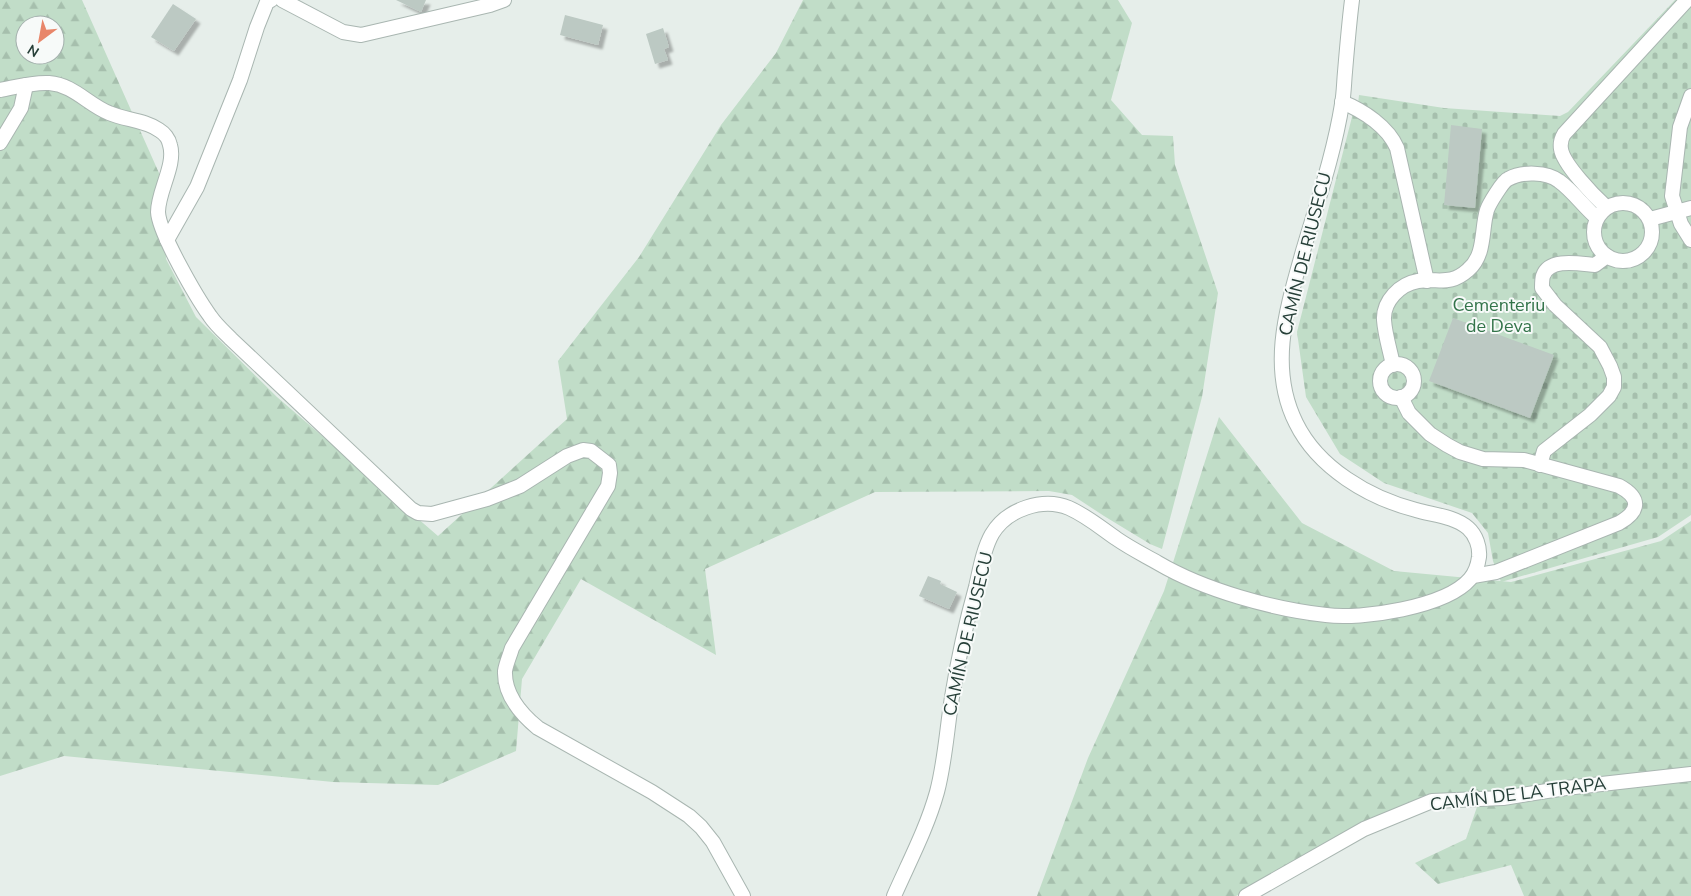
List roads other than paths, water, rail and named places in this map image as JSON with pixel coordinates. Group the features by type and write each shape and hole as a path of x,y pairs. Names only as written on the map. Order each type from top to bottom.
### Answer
{"street":[{"path":"167,240 198,187 240,80 257,27 267,2 271,0"},
{"path":"282,0 343,32 361,35 490,5 504,0"},
{"name":"CAMÍN DE RIUSECU","path":"894,896 937,792 955,678 987,546 994,531 1003,520 1020,510 1040,503 1064,506 1086,517 1121,542 1164,567 1210,587 1265,604 1306,613 1339,617 1373,615 1400,610 1452,592 1464,585 1473,576 1478,562 1479,546 1470,530 1451,518 1411,509 1378,496 1357,486 1336,472 1313,448 1297,426 1286,399 1281,363 1283,332 1290,299 1332,150 1342,102 1352,0"},
{"path":"1606,207 1597,199 1565,160 1560,142 1564,134 1687,0"},
{"path":"0,90 49,83 66,86 108,113 148,125 159,130 167,138 171,156 158,213 167,240 195,293 218,325 411,509 418,513 432,514 488,499 520,486 567,456 583,450 591,451 609,465 608,486 512,648 505,670 507,688 520,711 538,728 652,792 689,816 713,842 742,896"},
{"path":"0,143 22,108 26,85"},
{"path":"1691,96 1680,127 1672,196 1681,224 1691,240"},
{"path":"1342,102 1382,127 1392,138 1397,148 1427,281"},
{"path":"1393,364 1384,318 1390,298 1399,288 1417,281 1441,282 1456,279 1476,261 1481,246 1487,208 1506,180 1517,175 1541,174 1550,176 1560,181 1597,218"},
{"path":"1631,203 1639,206 1650,219 1653,228 1652,238 1649,247 1642,254 1634,259 1625,261 1616,260 1600,250 1595,241 1594,232 1597,218 1606,207 1614,204 1631,203"},
{"path":"1650,219 1691,208"},
{"path":"1540,465 1544,451 1590,415 1609,396 1614,387 1614,377 1600,347 1555,305 1542,288 1543,275 1550,266 1562,263 1595,265 1607,256"},
{"path":"1393,364 1404,366 1412,372 1412,388 1406,396 1401,397 1389,396 1384,392 1380,382 1384,371 1393,364"},
{"path":"1401,397 1409,413 1430,434 1460,452 1483,459 1524,460 1619,486 1629,492 1635,500 1636,509 1630,517 1620,523 1496,572 1473,576"},
{"name":"CAMÍN DE LA TRAPA","path":"1246,896 1364,829 1432,802 1503,798 1566,788 1691,774"}],"park label":[{"name":"Cementeriu de Deva","path":"1499,315"}]}
